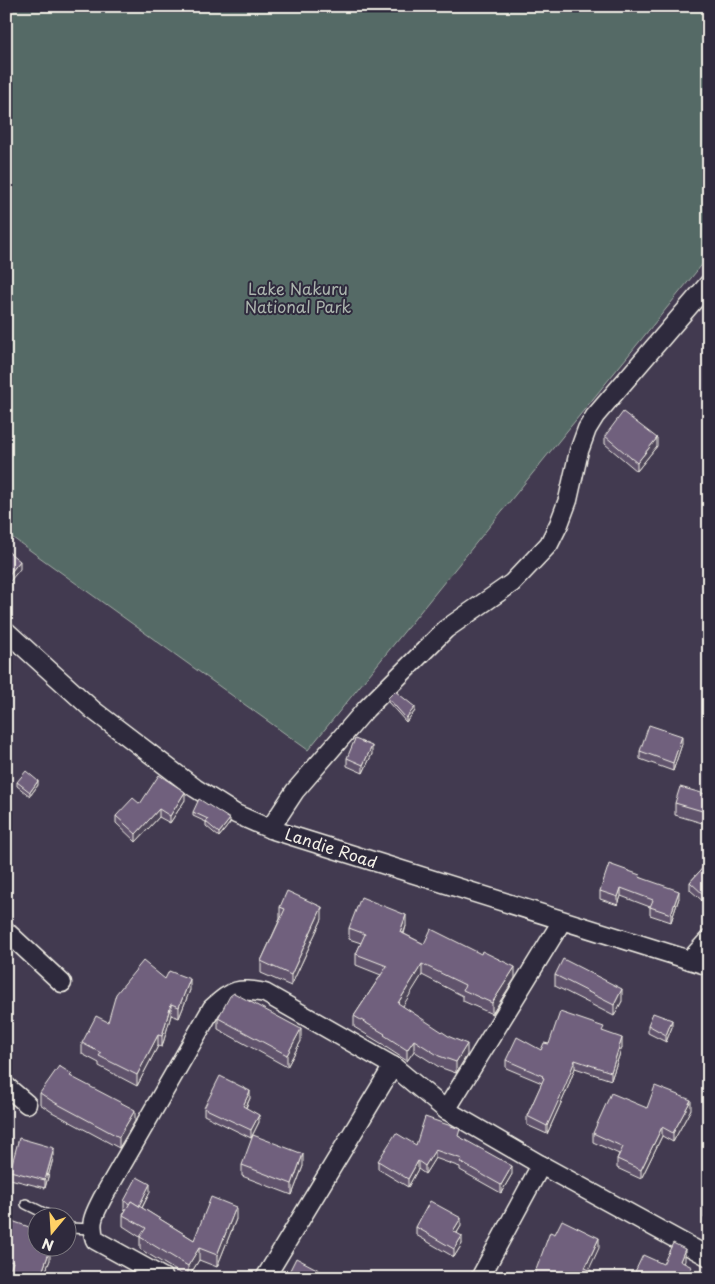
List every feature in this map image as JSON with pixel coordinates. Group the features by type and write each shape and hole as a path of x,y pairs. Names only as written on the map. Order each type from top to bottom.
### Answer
{"street":[{"path":"270,829 295,792 366,709 446,629 512,583 549,544 568,500 579,451 587,429 595,416 709,282"},
{"name":"Landie Road","path":"6,631 93,710 195,788 236,814 270,829 709,966"},
{"path":"446,1110 562,921"},
{"path":"6,931 62,983"},
{"path":"690,960 709,939"},
{"path":"164,1278 95,1240 91,1229 93,1219 102,1199 212,1008 228,995 242,989 265,993 393,1066 446,1110 540,1165 709,1257"},
{"path":"265,1278 393,1066"},
{"path":"6,1086 28,1104"},
{"path":"480,1278 540,1165"}],"lane":[{"path":"26,1204 30,1206"},
{"path":"78,1228 91,1229"}],"green space":[{"name":"Lake Nakuru National Park","path":"6,6 709,6 709,256 308,750 6,533"}],"building":[{"path":"623,412 657,438 637,463 605,436"},
{"path":"6,550 20,561 6,578"},
{"path":"395,691 415,707 406,718 388,698"},
{"path":"649,725 682,736 673,763 640,751"},
{"path":"355,739 372,746 363,765 347,758"},
{"path":"26,771 38,781 30,792 17,782"},
{"path":"159,775 185,792 170,816 159,809 136,834 116,816 133,798 140,804"},
{"path":"680,787 709,795 709,813 675,803"},
{"path":"199,799 230,819 219,833 206,822 208,819 193,812"},
{"path":"709,861 709,892 705,896 690,882"},
{"path":"609,864 679,891 671,914 650,907 653,900 621,888 618,897 600,891"},
{"path":"287,891 322,907 291,975 261,961 285,909 280,907"},
{"path":"361,897 406,915 400,932 424,944 431,929 481,954 482,951 515,967 492,1003 463,990 465,985 422,964 398,1003 450,1037 467,1044 456,1062 439,1056 414,1040 407,1050 385,1034 354,1016 387,966 356,954 365,934 349,928"},
{"path":"563,959 622,989 614,1005 555,975"},
{"path":"143,961 165,979 169,971 190,979 179,1007 171,1004 162,1036 158,1035 137,1075 99,1056 101,1053 82,1043 96,1016 108,1022 116,994"},
{"path":"234,993 301,1029 287,1055 218,1018 230,996"},
{"path":"560,1012 604,1027 602,1031 622,1038 611,1072 575,1060 547,1126 527,1116 544,1078 543,1076 506,1060 517,1037 541,1050 544,1043 549,1044"},
{"path":"653,1013 672,1020 666,1035 648,1025"},
{"path":"59,1066 72,1074 70,1076 135,1110 119,1137 40,1093"},
{"path":"220,1076 250,1091 243,1106 259,1115 251,1130 204,1108"},
{"path":"655,1086 691,1100 673,1133 662,1127 641,1170 617,1159 623,1147 593,1133 611,1093 647,1108"},
{"path":"425,1117 460,1129 458,1136 512,1166 501,1185 460,1162 462,1159 435,1150 425,1166 418,1161 408,1179 378,1161 396,1133 416,1145"},
{"path":"253,1135 303,1154 292,1184 242,1165"},
{"path":"19,1138 54,1148 45,1180 10,1171"},
{"path":"137,1177 150,1184 139,1206 131,1201 130,1204 124,1201"},
{"path":"211,1197 236,1207 217,1255 199,1248 188,1266 140,1237 146,1228 123,1215 131,1201 194,1240"},
{"path":"709,1198 709,1210 704,1207"},
{"path":"430,1201 461,1218 453,1231 462,1236 454,1249 416,1227"},
{"path":"6,1219 28,1227 28,1256 48,1256 40,1278 7,1278 13,1262 6,1260"},
{"path":"562,1220 599,1238 585,1268 592,1271 589,1278 533,1278 550,1232 555,1234"},
{"path":"673,1243 685,1249 680,1261 692,1267 690,1270 704,1278 632,1278 643,1255 663,1264"},
{"path":"296,1258 334,1278 286,1278"},
{"path":"517,1273 529,1278 515,1278"}]}
